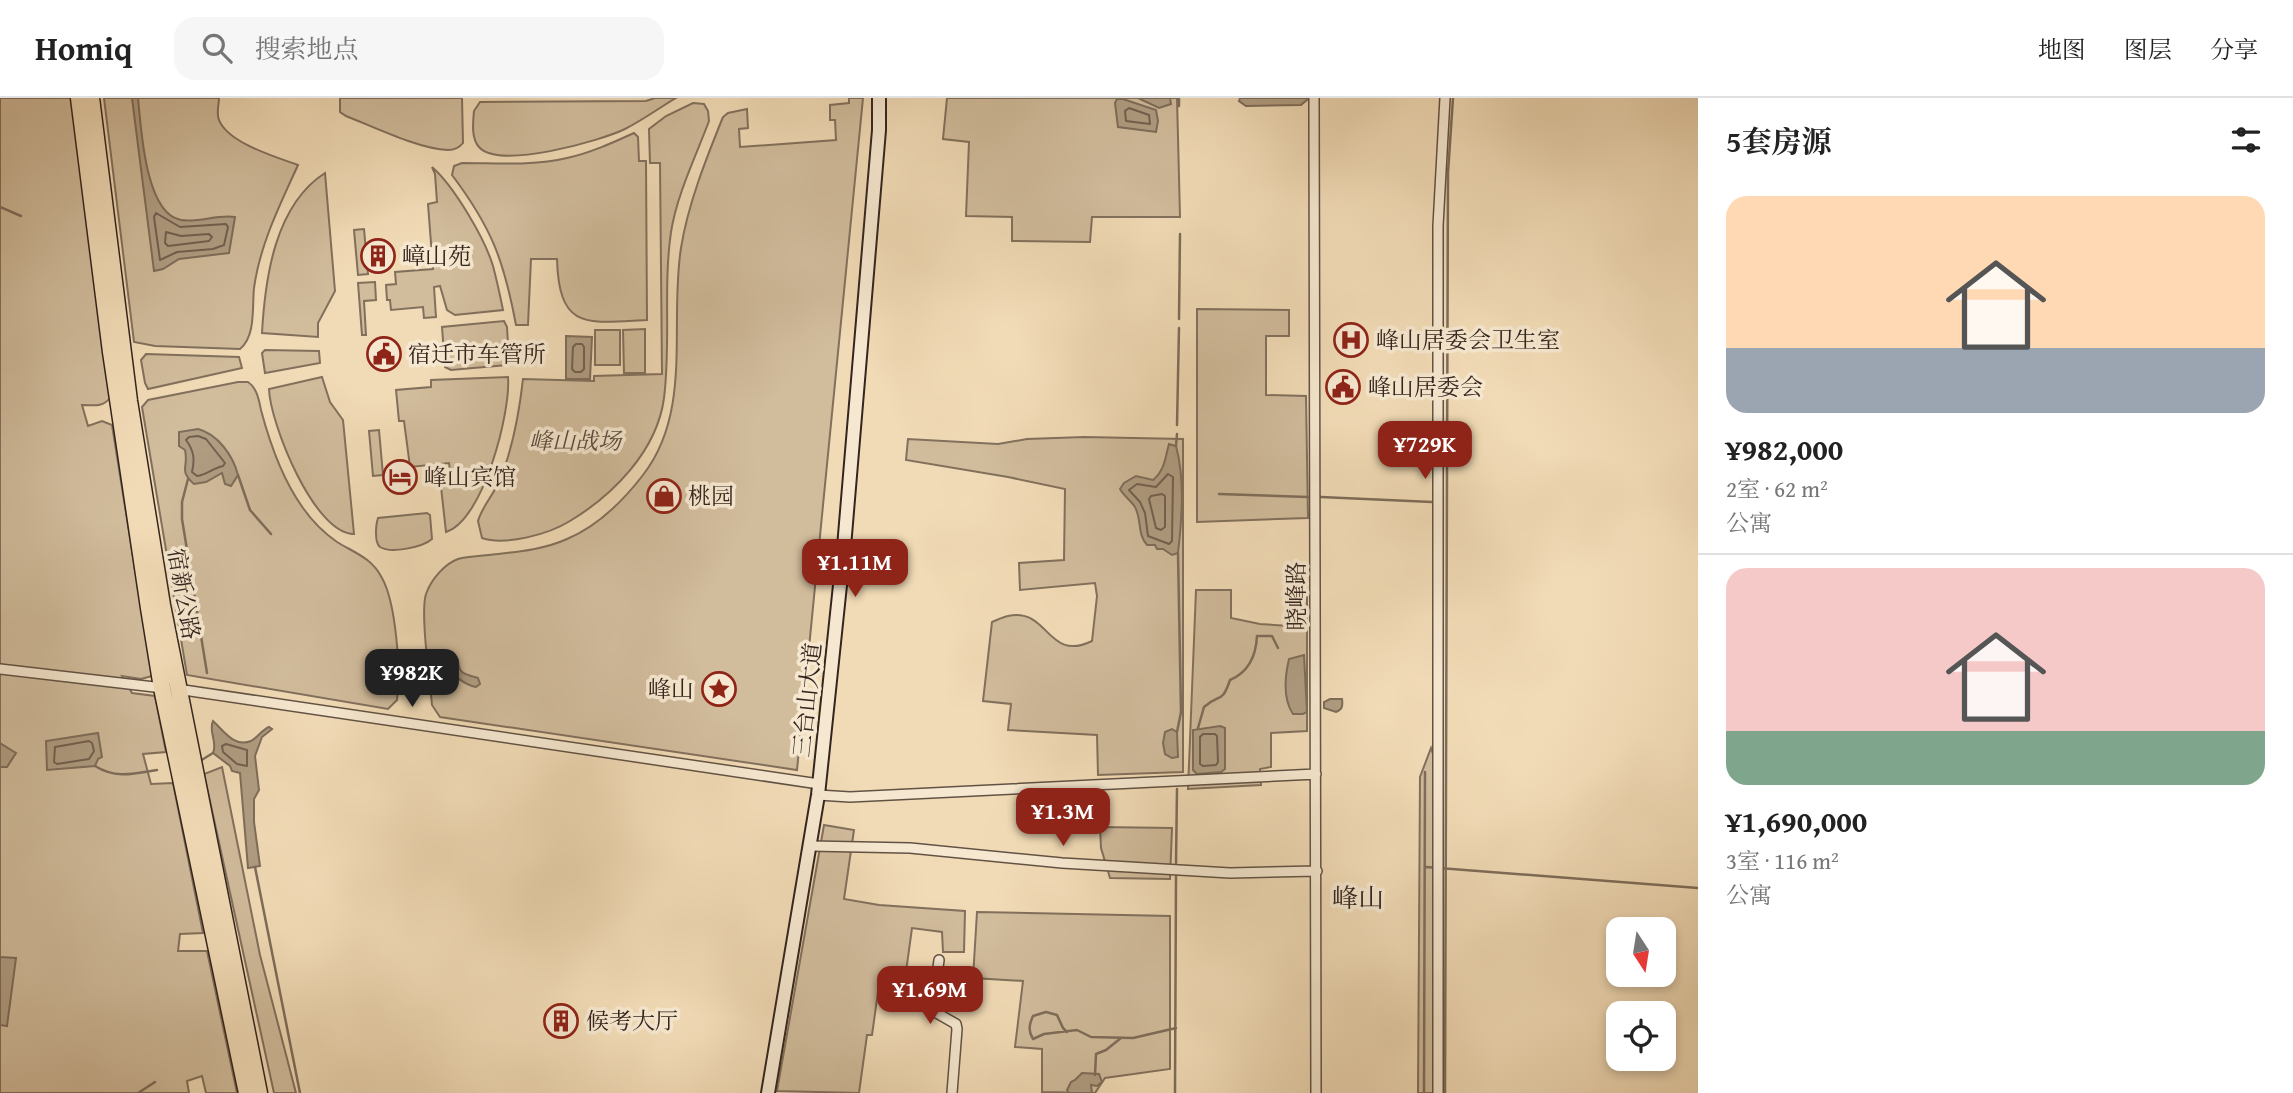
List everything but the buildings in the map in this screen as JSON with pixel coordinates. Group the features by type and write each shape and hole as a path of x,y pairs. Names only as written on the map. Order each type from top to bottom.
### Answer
{"highway":[{"name":"宿新公路","path":"79,98 118,402 247,1093"},
{"name":"宿新公路","path":"91,98 129,401 170,689 260,1093"}],"main road":[{"name":"三台山大道","path":"768,1093 819,789 845,533 879,130 879,98"}],"street":[{"name":"晓峰路","path":"1314,98 1316,1093"},
{"path":"1438,1093 1438,226 1446,98"},
{"path":"0,670 170,689 863,797 1316,774"},
{"path":"810,846 910,848 1062,863 1230,873 1317,872"},
{"path":"939,960 933,1005 935,1012 956,1024 957,1029 952,1093"}],"green space":[{"path":"0,98 72,98 110,398 101,405 82,405 88,426 102,421 112,425 152,676 141,679 122,676 132,693 155,696 166,752 143,754 151,784 173,783 203,933 180,934 178,951 207,951 237,1093 206,1093 202,1076 187,1081 189,1093 0,1093"},
{"path":"104,98 219,98 219,120 232,136 254,148 298,165 261,256 254,288 251,329 249,337 240,349 155,346 134,342"},
{"path":"340,98 462,98 463,143 448,150 436,149 397,137 340,112"},
{"path":"676,98 625,129 550,151 507,156 490,153 479,147 474,135 474,111 480,102 646,101"},
{"path":"849,98 863,98 797,770 440,717 432,705 424,616 426,594 439,573 453,561 462,558 539,548 578,534 599,520 627,494 643,475 658,450 674,395 678,277 684,231 698,182 723,117 728,113 747,109 748,128 739,129 740,147 836,140 835,120 830,120 830,105 849,103"},
{"path":"947,98 1177,98 1180,217 1092,217 1090,242 1012,241 1012,217 966,216 969,142 943,139"},
{"name":"峰山战场","path":"693,103 704,104 709,121 682,189 671,232 666,377 660,417 652,436 643,453 617,485 570,521 551,530 515,540 482,538 478,521 499,482 508,457 523,379 594,381 594,376 662,374 660,163 650,163 649,129 666,116"},
{"path":"634,133 638,137 639,161 646,161 647,320 608,322 580,318 563,299 557,259 531,259 528,325 516,325 507,282 495,246 477,212 452,175 454,166 462,163 554,161 593,151"},
{"path":"432,167 459,200 483,242 493,266 503,310 455,315 447,310 440,286 434,287 436,317 424,318 423,307 391,310 386,285 396,284 395,272 433,269 428,204 437,202"},
{"path":"325,173 335,291 318,323 318,337 262,333 270,267 284,223 294,204 308,187"},
{"path":"364,229 368,274 358,275 354,230"},
{"path":"375,282 376,300 364,301 366,335 362,335 358,283"},
{"path":"1197,309 1289,310 1289,336 1266,336 1266,395 1306,396 1308,518 1197,522"},
{"path":"504,321 507,327 507,365 451,370 445,367 442,327"},
{"path":"645,329 645,373 624,373 623,330"},
{"path":"595,330 620,330 620,365 595,365"},
{"path":"265,350 319,351 320,363 265,373 262,353"},
{"path":"146,354 239,357 242,368 148,389 141,360"},
{"path":"322,377 330,402 343,420 354,534 339,529 324,516 310,497 286,450 271,405 269,389"},
{"path":"508,377 505,414 483,487 472,508 459,524 446,532 441,487 452,484 449,463 410,467 404,421 399,421 396,390 431,387 431,380"},
{"path":"248,382 256,391 278,461 307,513 337,542 368,561 382,578 391,604 398,655 397,700 388,709 187,675 142,407 148,400"},
{"path":"379,430 383,475 373,476 369,431"},
{"path":"908,439 998,444 1027,439 1183,439 1183,772 1098,775 1097,735 1008,730 1011,704 983,701 992,622 1008,616 1022,615 1032,619 1056,640 1066,645 1077,646 1092,641 1097,596 1095,583 1020,590 1019,563 1064,560 1065,489 906,460"},
{"path":"427,513 430,515 432,539 428,542 399,550 385,549 378,545 378,518"},
{"path":"1196,590 1231,590 1231,618 1290,626 1293,594 1307,594 1307,731 1271,733 1271,767 1260,769 1261,785 1188,789"},
{"path":"1431,748 1433,1093 1418,1093 1420,777"},
{"path":"222,767 260,955 296,1093 274,1093 204,774"},
{"path":"824,825 854,830 844,899 879,905 965,911 964,952 943,952 942,932 912,928 903,994 878,992 872,1035 867,1035 859,1093 777,1091"},
{"path":"1100,827 1172,828 1170,879 1110,878 1101,848"},
{"path":"977,912 1170,916 1170,1069 1105,1078 1095,1093 1042,1092 1042,1049 1015,1047 1023,981 973,978"}],"water":[{"path":"132,98 138,98 147,168 160,202 169,214 181,220 235,217 229,253 179,259 154,271"},
{"path":"1138,98 1170,98 1171,104 1159,108"},
{"path":"1240,98 1308,99 1301,105 1246,106 1239,101"},
{"path":"1117,99 1156,110 1156,132 1118,127 1115,103"},
{"path":"566,336 592,337 590,379 566,379"},
{"path":"198,429 212,436 228,453 238,475 231,486 225,484 222,473 206,482 194,484 186,475 186,456 185,450 179,446 179,432"},
{"path":"1169,444 1176,446 1182,485 1178,553 1172,555 1163,549 1157,549 1155,545 1147,545 1135,507 1120,489 1124,483 1136,476 1153,480 1162,468"},
{"path":"1304,655 1307,712 1293,714 1286,694 1289,659"},
{"path":"450,657 458,660 464,673 478,678 480,684 472,686 455,676 447,666"},
{"path":"1342,699 1340,710 1336,712 1324,708 1324,702"},
{"path":"213,721 229,737 245,743 267,728 272,729 262,737 255,756 259,790 254,799 254,822 260,866 248,868 240,773 232,771 230,766 213,753"},
{"path":"1220,726 1225,728 1225,769 1221,772 1197,774 1193,770 1193,730"},
{"path":"1172,729 1177,732 1178,757 1172,758 1165,754 1163,743 1165,732"},
{"path":"98,733 102,757 95,766 47,770 46,741"},
{"path":"0,743 16,753 7,767 0,767"},
{"path":"0,957 16,958 7,1026 0,1025"},
{"path":"1082,1073 1099,1074 1102,1082 1097,1086 1091,1085 1092,1093 1069,1093 1067,1090 1071,1082"}],"waterway":[{"path":"1179,98 1179,106"},
{"path":"1445,1093 1448,173 1453,98"},
{"path":"0,207 21,216"},
{"path":"1179,319 1180,234"},
{"path":"1177,425 1179,328"},
{"path":"1176,446 1177,434"},
{"path":"238,475 250,510 271,534"},
{"path":"188,479 182,502 182,519 207,673"},
{"path":"1219,494 1308,497"},
{"path":"1321,497 1432,502"},
{"path":"1177,732 1181,712 1178,553"},
{"path":"1198,728 1204,707 1222,695 1230,680 1247,668 1255,650 1257,636 1272,636 1278,648"},
{"path":"200,761 213,753"},
{"path":"95,766 118,774 157,770"},
{"path":"1424,1093 1425,772"},
{"path":"1176,863 1177,789"},
{"path":"255,867 300,1093"},
{"path":"1426,867 1698,888"},
{"path":"1175,1093 1176,876"},
{"path":"1067,1032 1063,1028 1057,1015 1046,1012 1033,1016 1030,1025 1033,1039 1044,1034 1077,1030 1091,1037 1133,1038 1176,1028"},
{"path":"1095,1075 1096,1054 1121,1038"},
{"path":"138,1093 155,1082"}],"place":[{"name":"嶂山苑","path":"378,256"},
{"name":"峰山居委会卫生室","path":"1351,340"},
{"name":"宿迁市车管所","path":"384,354"},
{"name":"峰山居委会","path":"1343,387"},
{"name":"峰山宾馆","path":"400,477"},
{"name":"桃园","path":"664,496"},
{"name":"峰山","path":"719,689"},
{"name":"候考大厅","path":"561,1021"}],"district":[{"name":"峰山","path":"1358,898"}]}
